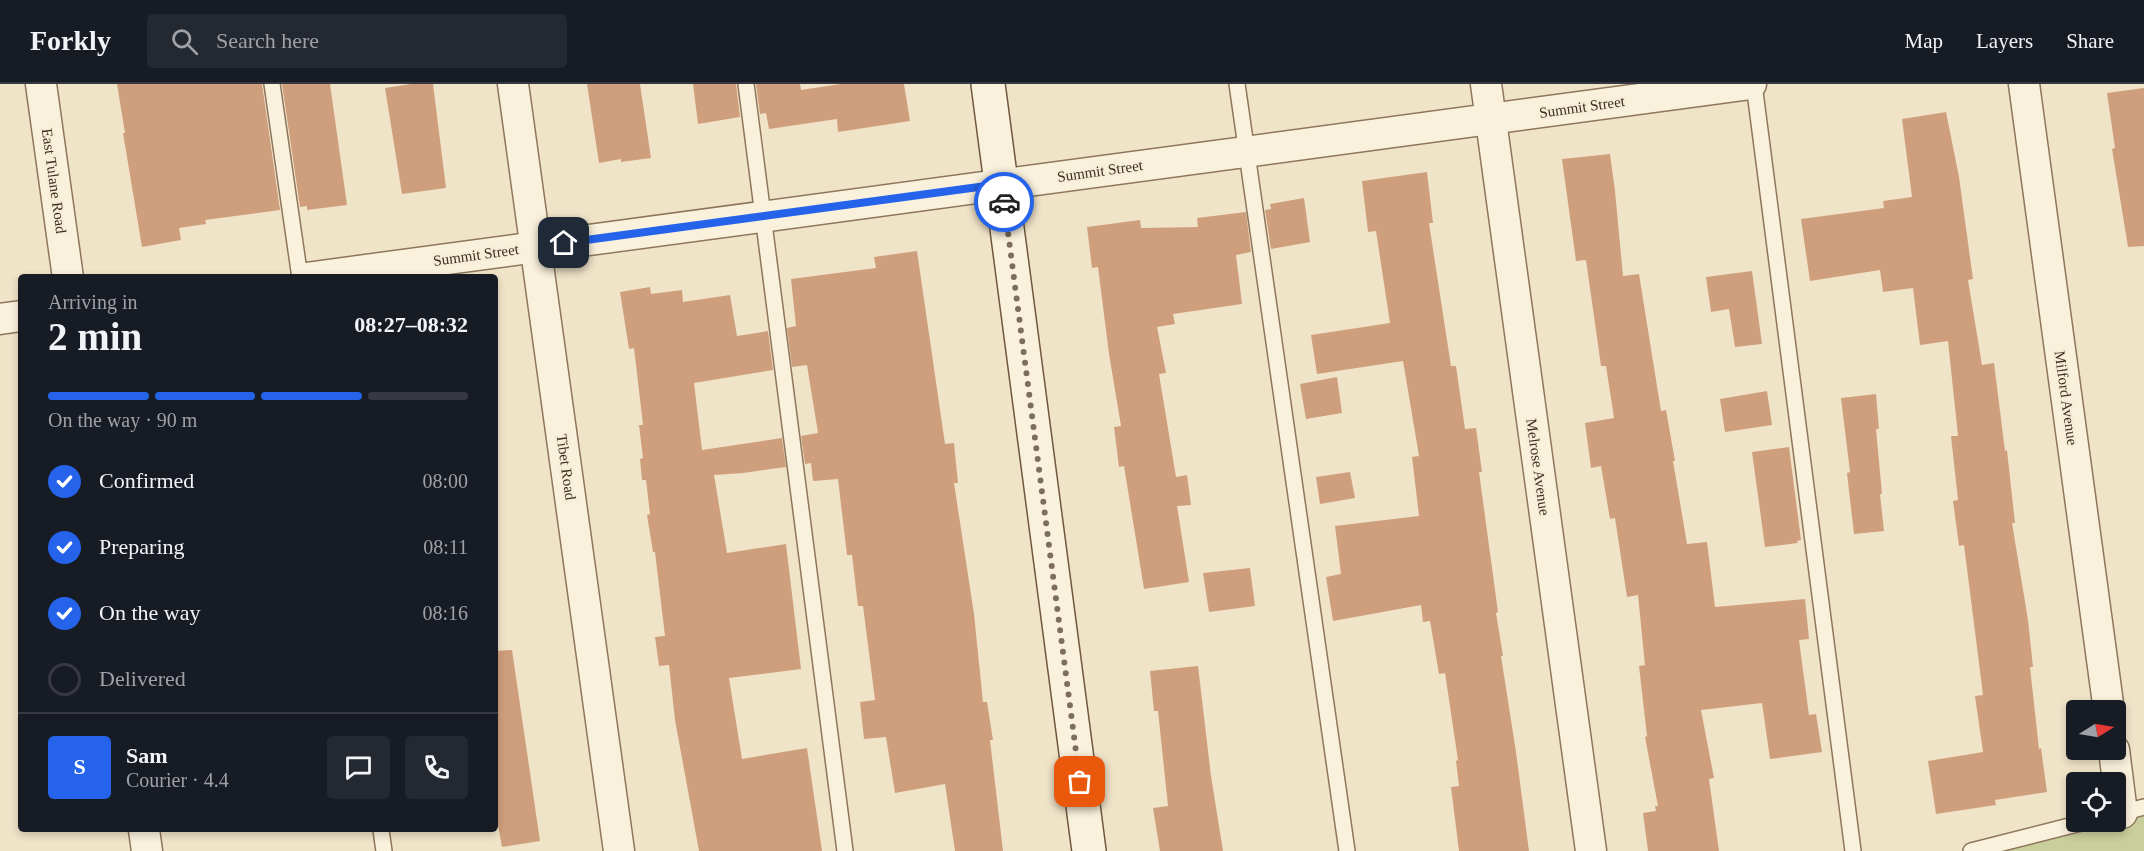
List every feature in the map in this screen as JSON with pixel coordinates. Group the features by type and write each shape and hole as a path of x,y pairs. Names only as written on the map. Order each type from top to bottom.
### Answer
{"street":[{"name":"East Tulane Road","path":"41,84 67,274"},
{"name":"Tibet Road","path":"513,84 619,851"},
{"path":"988,84 1089,851"},
{"name":"Melrose Avenue","path":"1486,84 1591,851"},
{"name":"Summit Street","path":"336,274 1752,84"},
{"name":"Milford Avenue","path":"2024,84 2108,700"},
{"path":"0,319 18,316"},
{"path":"2116,760 2127,811"},
{"path":"144,832 147,851"}],"lane":[{"path":"272,84 299,274"},
{"path":"746,84 845,851"},
{"path":"1237,84 1347,851"},
{"path":"1752,84 1853,851"},
{"path":"1971,851 2066,827"},
{"path":"381,832 384,851"}],"green space":[{"path":"2144,816 2144,851 2005,851 2081,832 2126,832 2126,821"}],"building":[{"path":"117,84 262,84 280,210 205,220 206,224 179,228 181,240 142,247"},
{"path":"282,84 330,84 347,205 307,210 307,206 300,207"},
{"path":"411,84 433,84 446,188 402,194 385,88"},
{"path":"587,84 640,84 651,158 621,162 621,159 599,163"},
{"path":"693,84 736,84 740,117 698,124"},
{"path":"756,84 800,84 801,90 841,84 904,84 910,121 838,132 837,119 769,129 766,113 760,114"},
{"path":"2144,88 2144,246 2128,247 2112,149 2115,148 2107,93"},
{"path":"1946,112 1959,177 1973,279 1968,280 1982,365 1994,363 2005,451 2007,450 2015,523 2012,523 2028,620 2033,667 2030,667 2039,749 2041,748 2047,792 1995,800 1996,805 1936,814 1928,761 1983,752 1975,696 1983,695 1964,545 1959,546 1953,501 1958,500 1951,436 1958,436 1948,341 1920,345 1913,288 1883,292 1880,270 1810,281 1801,219 1884,208 1883,201 1912,197 1902,119"},
{"path":"1610,154 1623,276 1639,274 1661,411 1666,410 1687,544 1707,542 1715,607 1805,599 1809,639 1799,640 1809,715 1816,714 1822,752 1770,759 1762,703 1701,710 1714,778 1709,779 1719,851 1648,851 1643,813 1656,811 1655,806 1658,806 1645,737 1647,736 1639,666 1645,665 1638,595 1627,597 1615,518 1610,519 1601,466 1591,468 1585,423 1614,418 1606,366 1601,366 1586,260 1576,261 1562,159"},
{"path":"1427,172 1433,223 1429,223 1451,366 1456,366 1465,429 1476,428 1482,472 1479,472 1503,656 1501,656 1529,851 1459,851 1451,787 1459,786 1456,761 1458,760 1445,673 1439,674 1430,621 1423,622 1421,605 1333,621 1326,577 1341,574 1335,526 1419,516 1412,457 1419,456 1403,361 1317,374 1311,335 1390,323 1376,231 1368,232 1362,181"},
{"path":"1304,198 1310,242 1271,249 1265,210 1271,209 1270,204"},
{"path":"1246,212 1251,252 1236,255 1242,304 1173,314 1175,324 1157,327 1166,373 1159,374 1176,477 1187,475 1191,505 1177,506 1189,582 1144,589 1124,466 1119,467 1114,427 1121,426 1098,267 1092,268 1087,227 1140,220 1141,228 1198,227 1197,218"},
{"path":"917,251 945,444 954,443 958,483 954,483 974,614 983,702 987,702 993,740 990,740 1003,851 955,851 945,784 895,793 886,737 864,739 860,702 875,700 863,606 858,606 852,555 847,555 838,479 813,481 811,463 805,464 801,436 818,433 807,365 792,367 787,328 796,326 791,279 876,268 874,257"},
{"path":"1752,271 1762,344 1735,347 1729,309 1711,312 1706,277"},
{"path":"650,287 651,294 682,290 683,302 730,295 737,336 768,331 773,370 694,383 702,450 782,438 786,467 714,475 727,553 786,544 801,669 729,678 742,759 807,748 822,851 699,851 675,720 669,665 659,666 655,637 665,636 655,552 653,552 647,515 650,514 646,480 642,480 640,459 643,458 639,425 643,425 634,348 629,349 620,292"},
{"path":"1337,377 1342,413 1306,419 1300,384"},
{"path":"1767,391 1772,425 1725,432 1720,399"},
{"path":"1876,394 1879,429 1876,429 1884,531 1854,534 1847,473 1850,472 1841,398"},
{"path":"1789,447 1801,540 1797,541 1798,543 1765,547 1752,452"},
{"path":"1350,472 1355,498 1320,504 1316,477"},
{"path":"1250,568 1255,606 1209,612 1203,573"},
{"path":"512,650 540,841 502,847 498,825 498,651"},
{"path":"1198,666 1211,776 1223,851 1160,851 1153,808 1168,806 1158,711 1154,711 1150,671"}],"way so far":[{"path":"1004,202 1080,782"}],"route":[{"path":"564,243 1001,184 1004,202"}]}
